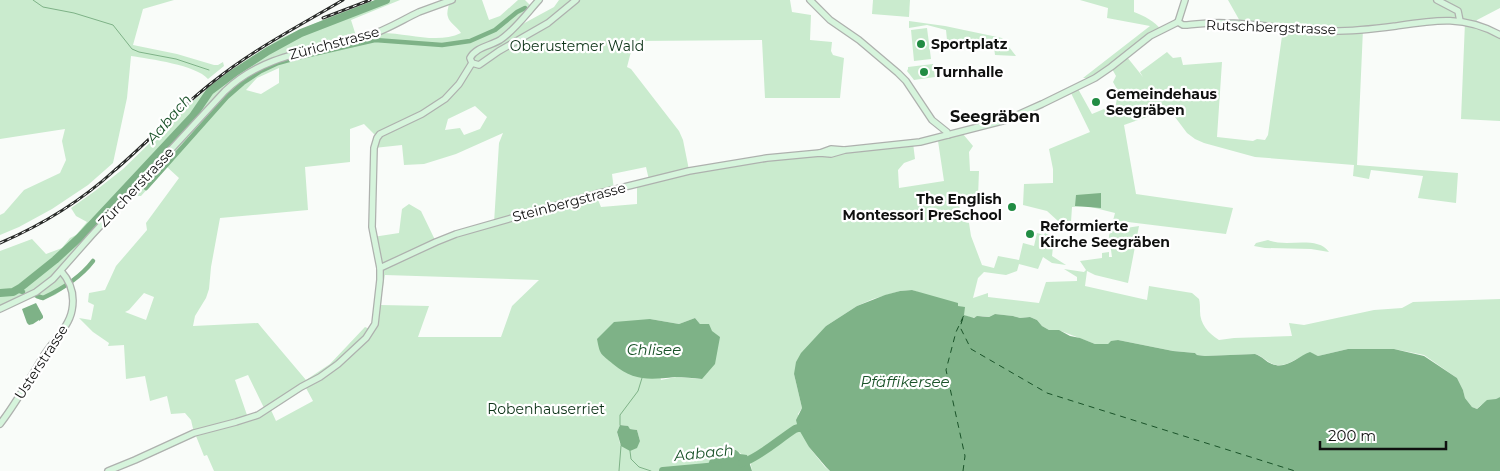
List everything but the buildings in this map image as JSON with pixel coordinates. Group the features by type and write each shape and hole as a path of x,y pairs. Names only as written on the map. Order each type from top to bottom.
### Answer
{"street":[{"name":"Zürichstrasse","path":"270,62 305,50 356,39 378,32 420,12 452,0"},
{"path":"108,471 194,433 258,415 320,377 338,364 366,338 375,324 380,280 380,268 372,226 374,148 377,138 384,132 422,114 445,99 459,84 472,63 470,58 474,52 500,40 539,0"},
{"path":"472,63 479,65 556,18 576,0"},
{"path":"810,0 830,20 855,37 898,73 906,81 932,120 947,132 948,135 1012,117 1102,74 1150,36 1178,22 1185,0"},
{"path":"1438,0 1458,11 1460,21"},
{"name":"Rutschbergstrasse","path":"1178,22 1188,26 1227,22 1288,29 1327,31 1393,26 1431,20 1460,21 1484,27 1500,35"},
{"name":"Zürcherstrasse","path":"0,309 36,292 46,285 61,271 95,230 230,86 252,70 270,62"},
{"name":"Steinbergstrasse","path":"380,268 456,234 689,170 736,162 820,153 831,154 846,150 920,142 948,135"},
{"name":"Usterstrasse","path":"0,424 45,354 70,320 73,301 70,282 61,271"}],"green space":[{"path":"0,0 174,0 143,9 133,45 177,54 214,65 223,62 224,66 208,79 202,74 183,66 131,56 127,98 113,163 88,185 52,209 0,235 0,215 4,213 24,190 60,173 66,160 62,141 65,129 0,139"},
{"path":"376,0 400,0 351,20 357,39 379,33 441,38 461,33 447,15 450,1 452,0 482,0 489,20 500,16 518,0 525,0 532,7 519,26 554,7 559,0 790,0 792,12 811,15 810,40 832,42 831,51 833,55 844,58 840,98 765,98 762,40 638,41 633,44 627,67 631,69 679,131 683,140 689,170 913,143 915,159 904,163 898,170 899,188 944,181 938,141 963,134 973,146 969,152 970,171 979,171 978,197 959,198 960,215 962,221 969,223 971,236 982,265 994,268 998,256 1019,260 1023,243 1034,246 1037,233 1044,235 1045,233 1054,238 1052,256 1066,265 1052,263 1043,257 1038,269 1019,264 1017,271 1006,275 984,272 978,278 973,298 988,293 988,297 1039,303 1046,282 1077,281 1077,277 1064,269 1084,272 1086,270 1080,261 1102,258 1102,253 1109,252 1109,257 1112,257 1109,236 1115,213 1087,206 1072,207 1071,222 1058,221 1047,211 1023,205 1024,184 1053,183 1053,169 1049,149 1090,132 1070,91 1077,87 1092,114 1116,104 1118,91 1113,82 1116,76 1111,67 1095,78 1083,78 1150,26 1107,18 1108,8 1080,0 1134,0 1134,12 1149,19 1159,27 1161,30 1127,57 1143,77 1140,72 1167,52 1173,58 1181,57 1183,65 1222,62 1217,137 1253,141 1257,139 1265,140 1268,135 1283,29 1241,23 1228,0 1500,0 1500,8 1477,20 1475,24 1500,35 1500,121 1461,119 1465,22 1363,29 1357,165 1458,173 1456,203 1418,198 1423,176 1371,170 1369,179 1353,176 1354,165 1255,157 1204,143 1187,133 1169,109 1124,125 1136,194 1233,208 1226,234 1128,222 1126,223 1126,228 1139,226 1128,283 1095,275 1087,271 1085,286 1147,300 1149,286 1192,293 1199,299 1200,316 1203,324 1219,340 1292,336 1289,323 1304,325 1374,310 1402,308 1413,302 1500,299 1500,397 1486,402 1477,409 1472,407 1465,398 1457,378 1424,355 1394,349 1348,349 1318,356 1308,354 1283,365 1277,365 1255,354 1205,356 1118,340 1108,344 1095,344 1061,331 1049,330 1030,317 1020,318 995,314 989,317 972,318 964,315 957,306 912,290 900,291 873,299 857,306 826,326 794,374 802,408 798,414 809,447 830,471 752,471 750,460 732,448 723,449 715,454 707,471 214,471 207,455 204,456 196,436 155,455 149,454 194,433 191,420 185,413 171,414 167,396 150,401 145,376 126,379 124,345 108,346 109,343 93,332 79,318 91,320 94,305 88,302 89,293 105,290 116,266 147,230 146,223 179,178 167,167 141,196 128,196 61,271 71,284 55,295 41,300 28,295 0,309 0,251 32,239 46,254 62,248 87,222 76,216 71,208 123,169 193,101 228,72 281,38","holes":["279,68 279,83 261,94 246,90 257,78","475,106 487,117 480,129 464,135 460,128 445,130 448,119","364,124 377,137 374,148 402,145 404,165 424,164 456,154 503,133 499,143 494,223 436,242 421,211 409,204 402,209 399,233 373,237 380,280 372,330 365,327 330,364 306,380 258,323 193,326 195,316 209,289 220,218 308,210 305,167 350,162 350,129","646,167 649,180 637,186 637,204 601,207 596,195 614,190 612,174","385,275 539,280 512,306 501,337 418,337 429,306 381,305","144,293 154,297 146,320 125,312","695,318 700,324 702,379 676,377 661,380 650,319 679,324","248,375 265,410 248,418 235,380","306,388 313,401 276,421 271,410","620,425 637,430 640,441 620,444 617,432"]},
{"path":"873,0 910,0 909,17 872,14"},
{"path":"909,21 945,26 1002,38 1016,56 995,55 994,47 948,50 946,30 927,25 909,28"},
{"name":"Sportplatz","path":"927,28 931,59 914,61 911,30"},
{"name":"Turnhalle","path":"933,64 935,77 914,80 907,71 908,67"},
{"path":"1268,240 1283,243 1317,244 1329,252 1311,249 1254,246 1256,243"}],"water":[{"path":"1101,193 1101,208 1075,206 1076,195"},
{"name":"Pfäffikersee","path":"912,290 958,303 958,306 965,307 964,315 974,318 977,316 989,317 995,314 1020,318 1030,317 1049,330 1059,330 1070,336 1095,344 1108,344 1111,341 1118,340 1205,356 1255,354 1277,365 1287,364 1310,352 1318,356 1348,349 1394,349 1424,356 1457,378 1465,398 1472,407 1477,409 1487,400 1500,397 1500,471 830,471 809,447 798,428 796,420 802,408 794,374 796,362 801,353 826,326 857,306 885,295"},
{"path":"36,303 43,318 29,325 22,309"},
{"name":"Chlisee","path":"695,318 700,324 709,324 712,331 720,337 715,364 702,379 675,377 649,379 628,374 613,364 603,355 599,348 597,339 614,322 650,319 679,324"},
{"path":"620,425 637,430 640,441 637,448 630,451 621,446 617,432"},
{"path":"723,448 733,449 740,454 747,455 752,471 707,471 716,451"}],"waterway":[{"path":"33,0 43,7 74,13 113,25 132,49 139,52 176,59 209,70"},
{"name":"Aabach","path":"0,293 13,292 20,288 80,237 193,116 210,91 268,51 301,33 386,0"},
{"path":"146,188 227,97 261,71 278,63 296,58 375,40 442,45 470,41 495,30 517,12 525,8"},
{"path":"37,296 43,298 64,287 82,273 93,261"},
{"name":"Aabach","path":"17,290 23,292"},
{"path":"620,425 620,415 638,391 642,378"},
{"name":"Aabach","path":"742,463 763,452 795,429 807,428"},
{"path":"619,471 621,446"},
{"path":"630,451 631,459 639,467 651,471"},
{"name":"Aabach","path":"663,471 718,466"}],"ferry route":[{"path":"963,471 965,456 946,370 956,332 964,315 960,327 971,349 1047,393 1295,471"}],"railway":[{"path":"0,243 46,220 75,202 128,159 201,91 229,69 277,38 343,0"},
{"path":"323,18 370,0"}],"place":[{"name":"Sportplatz","path":"921,44"},
{"name":"Turnhalle","path":"924,72"},
{"name":"Gemeindehaus Seegräben","path":"1096,102"},
{"name":"The English Montessori PreSchool","path":"1012,207"},
{"name":"Reformierte Kirche Seegräben","path":"1030,234"}],"district":[{"name":"Seegräben","path":"995,116"}],"park label":[{"name":"Oberustemer Wald","path":"577,46"},
{"name":"Robenhauserriet","path":"546,409"}]}
